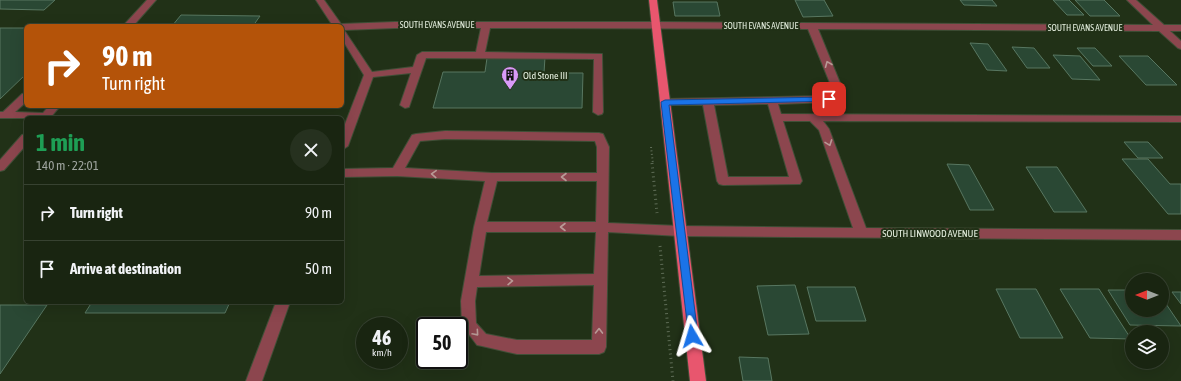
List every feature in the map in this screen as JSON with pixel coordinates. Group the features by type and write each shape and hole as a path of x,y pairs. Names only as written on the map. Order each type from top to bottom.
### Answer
{"main road":[{"path":"653,0 698,381"}],"street":[{"path":"130,24 152,0"},
{"path":"320,0 337,24"},
{"path":"1131,0 1181,46"},
{"path":"480,55 486,25"},
{"name":"SOUTH EVANS AVENUE","path":"344,27 656,25 1181,28"},
{"path":"665,102 829,99 836,84 812,26"},
{"path":"344,35 369,75"},
{"path":"406,105 422,55 599,56 598,112"},
{"path":"369,75 417,69"},
{"path":"344,141 369,75"},
{"path":"2,115 24,98"},
{"path":"708,102 723,181 796,181 772,101"},
{"path":"46,116 53,108"},
{"path":"2,115 24,116"},
{"path":"776,117 1181,119"},
{"path":"813,118 824,129 861,232"},
{"path":"397,172 416,138 445,135 599,137 603,147 599,347 517,347 482,340 469,325 468,302 471,282 480,227 492,177"},
{"path":"0,167 24,140"},
{"path":"344,174 397,172 492,177 602,177"},
{"name":"SOUTH LINWOOD AVENUE","path":"480,227 602,227 680,231 1181,235"},
{"path":"471,282 600,279"},
{"path":"254,381 282,304"}],"path":[{"path":"651,143 673,381"}],"building":[{"path":"0,0 55,0 44,10 0,9"},
{"path":"795,0 824,0 833,16 803,17"},
{"path":"960,0 992,0 997,6 964,5"},
{"path":"1053,0 1069,0 1084,15 1067,15"},
{"path":"1075,0 1104,0 1120,16 1090,16"},
{"path":"673,2 717,2 720,16 675,16"},
{"path":"181,15 260,16 254,24 174,24"},
{"path":"0,28 24,28 24,76 0,99"},
{"path":"970,43 988,44 1007,71 987,70"},
{"path":"1012,47 1034,48 1050,68 1027,68"},
{"path":"1077,48 1095,48 1112,66 1093,66"},
{"path":"1053,55 1080,56 1100,80 1072,79"},
{"path":"1119,56 1148,56 1177,85 1146,85"},
{"name":"Old Stone III","path":"545,57 544,73 583,73 582,108 433,108 443,72 485,72 487,58"},
{"path":"1124,142 1148,142 1163,158 1138,158"},
{"path":"1122,159 1148,159 1170,184 1181,184 1181,214 1168,214"},
{"path":"947,164 969,165 994,210 970,210"},
{"path":"1026,167 1057,167 1087,212 1054,212"},
{"path":"795,285 809,334 768,335 757,286"},
{"path":"807,287 855,287 866,321 816,321"},
{"path":"996,289 1036,289 1063,338 1020,338"},
{"path":"1060,289 1099,289 1125,330 1125,339 1090,338"},
{"path":"1108,290 1125,290 1125,317 1169,317 1169,308 1181,326 1169,325 1130,325"},
{"path":"1172,292 1181,292 1181,304"},
{"path":"91,304 229,304 225,313 85,313"},
{"path":"0,305 47,305 0,374"},
{"path":"739,357 768,358 772,381 743,381"}],"place":[{"name":"Old Stone III","path":"510,90"}],"route":[{"path":"692,336 665,102 829,99"}]}
